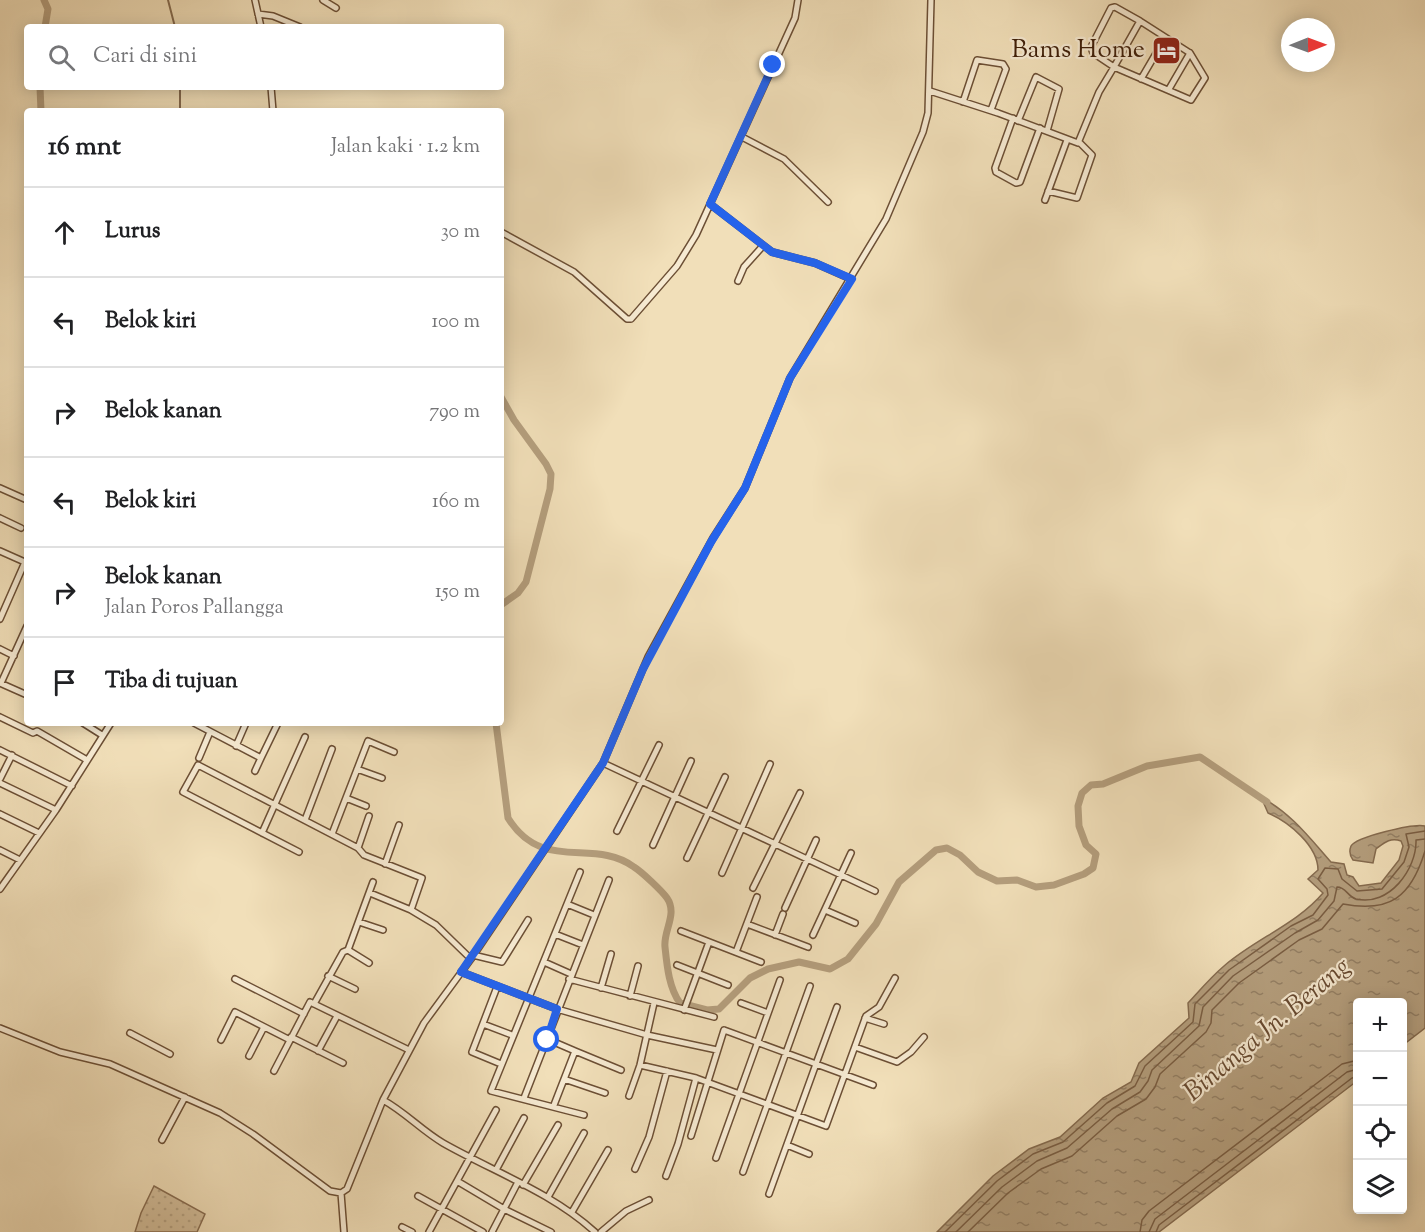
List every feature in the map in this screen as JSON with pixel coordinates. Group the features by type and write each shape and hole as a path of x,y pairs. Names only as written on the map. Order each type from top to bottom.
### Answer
{"street":[{"path":"255,0 260,24"},
{"path":"322,0 336,8"},
{"path":"504,234 566,267 631,319 684,257 742,138 795,18 798,0"},
{"path":"344,1232 341,1193 351,1182 382,1100 424,1023 472,957 603,763 645,663 711,542 745,488 790,378 852,279 886,219 926,123 930,91 931,0"},
{"path":"1118,7 1140,21 1190,53 1204,76 1203,83 1191,100 1114,67 1091,49 1111,8 1118,7"},
{"path":"258,14 273,16 293,24"},
{"path":"1079,142 1099,92 1140,21"},
{"path":"1141,79 1165,38"},
{"path":"1169,89 1190,53"},
{"path":"963,102 977,60 1002,64 1006,69 991,110"},
{"path":"1036,77 1059,89 1043,130 1020,182 1016,183 996,172 995,168 1036,77"},
{"path":"272,90 273,108"},
{"path":"930,91 991,110 1067,140 1079,142 1092,155 1077,198 1048,191"},
{"path":"742,138 784,159 828,202"},
{"path":"1045,200 1067,140"},
{"path":"710,204 762,247 783,256 815,263 852,279"},
{"path":"738,281 744,267 762,247"},
{"path":"0,488 24,499"},
{"path":"0,518 21,528"},
{"path":"0,551 24,562"},
{"path":"0,618 24,567"},
{"path":"24,633 1,683 24,694"},
{"path":"0,649 14,656"},
{"path":"0,717 33,733 37,731 87,760"},
{"path":"37,731 40,726"},
{"path":"88,726 102,735"},
{"path":"0,890 72,786 109,726"},
{"path":"236,746 245,726"},
{"path":"255,771 277,726"},
{"path":"199,758 208,728 236,746 261,758"},
{"path":"262,833 277,804 305,737"},
{"path":"332,834 368,741 394,752"},
{"path":"617,831 658,745"},
{"path":"305,820 332,749"},
{"path":"0,750 72,786"},
{"path":"12,755 0,781 56,810"},
{"path":"653,844 691,761"},
{"path":"603,763 875,891"},
{"path":"722,873 770,764"},
{"path":"299,852 183,792 198,765 277,804 358,848 364,855 422,878 411,910"},
{"path":"357,768 382,778"},
{"path":"687,858 725,777"},
{"path":"753,888 800,793"},
{"path":"346,798 366,806"},
{"path":"0,814 39,833"},
{"path":"358,848 369,816"},
{"path":"385,864 399,825"},
{"path":"775,935 816,840"},
{"path":"0,850 20,860"},
{"path":"813,935 851,853"},
{"path":"580,872 490,1091 554,1105 584,1115"},
{"path":"524,1098 609,880"},
{"path":"314,1005 328,976 343,952 348,950 374,882"},
{"path":"370,893 411,910 436,925 472,957 502,962 528,920"},
{"path":"736,952 757,897"},
{"path":"567,904 594,915"},
{"path":"825,910 855,923"},
{"path":"359,922 383,930"},
{"path":"747,924 808,947"},
{"path":"681,931 761,962"},
{"path":"555,934 583,945"},
{"path":"684,1009 709,942"},
{"path":"348,950 369,963"},
{"path":"601,988 611,954"},
{"path":"544,962 570,976 601,988 714,1017"},
{"path":"677,965 728,985"},
{"path":"630,996 638,966"},
{"path":"461,972 557,1009 646,1035 713,1049"},
{"path":"328,976 355,989"},
{"path":"640,1065 702,1080 826,1126 865,1018 879,1007 895,978"},
{"path":"235,979 304,1014"},
{"path":"716,1158 780,980"},
{"path":"497,987 472,1052 501,1064"},
{"path":"742,1172 810,987"},
{"path":"274,1071 309,1002 409,1050"},
{"path":"629,1096 640,1065 654,1003"},
{"path":"741,1003 768,1013"},
{"path":"769,1194 837,1007"},
{"path":"221,1040 236,1012 343,1063"},
{"path":"318,1051 337,1016"},
{"path":"865,1018 884,1024"},
{"path":"483,1024 512,1035"},
{"path":"249,1056 264,1027"},
{"path":"0,1028 60,1052 110,1064 229,1118 330,1191 341,1193"},
{"path":"666,1176 713,1049 724,1030 873,1085"},
{"path":"130,1033 170,1054"},
{"path":"855,1047 897,1062 911,1052 924,1037"},
{"path":"547,1040 621,1070"},
{"path":"554,1105 575,1051"},
{"path":"635,1169 649,1137 667,1071"},
{"path":"564,1079 605,1093"},
{"path":"691,1136 702,1080"},
{"path":"162,1140 186,1098"},
{"path":"382,1100 398,1108 433,1136 548,1197 572,1212 595,1232"},
{"path":"429,1232 496,1110"},
{"path":"496,1170 524,1118"},
{"path":"492,1232 504,1209 558,1125"},
{"path":"548,1197 585,1133"},
{"path":"787,1145 809,1154"},
{"path":"572,1212 608,1150"},
{"path":"457,1181 504,1209 551,1232"},
{"path":"418,1196 483,1232"},
{"path":"601,1232 626,1211 649,1200"},
{"path":"402,1227 412,1232"}],"shaded area":[{"path":"154,1186 205,1214 197,1232 135,1232"}],"water":[{"name":"Binanga Jn. Berang","path":"1261,797 1291,818 1331,862 1344,864 1347,875 1353,877 1359,886 1381,883 1399,860 1403,846 1401,841 1390,840 1376,849 1373,863 1353,860 1350,850 1355,842 1386,832 1425,826 1425,1028 1407,1042 1407,998 1353,998 1353,1084 1159,1232 937,1232 993,1176 1029,1149 1060,1137 1103,1098 1131,1082 1139,1063 1189,1018 1188,1003 1224,966 1301,914 1323,893 1308,879 1318,870 1317,861 1308,844 1285,822 1268,813"}],"waterway":[{"path":"44,0 48,9 46,24"},
{"path":"168,0 174,24"},
{"path":"40,90 41,108"},
{"path":"180,90 180,108"},
{"path":"504,402 551,474 550,489 526,582 518,593 504,603"},
{"path":"496,726 508,818 522,835 537,845 552,850 602,855 618,859 634,867 652,882 670,904 671,916 665,947 673,991 680,1003 707,1010 719,1009 750,978 768,969 799,962 830,969 848,959 876,924 899,882 936,850 947,848 960,855 978,872 997,881 1017,880 1036,887 1054,885 1084,874 1093,868 1096,854 1086,845 1079,826 1078,806 1082,793 1091,785 1103,784 1147,766 1200,757 1267,802"}],"place":[{"name":"Bams Home","path":"1166,50"}],"route":[{"path":"547,1040 557,1009 461,972 603,763 614,742 643,669 711,542 745,488 790,378 852,279 815,263 783,256 762,247 710,204 753,114 773,65"}]}
